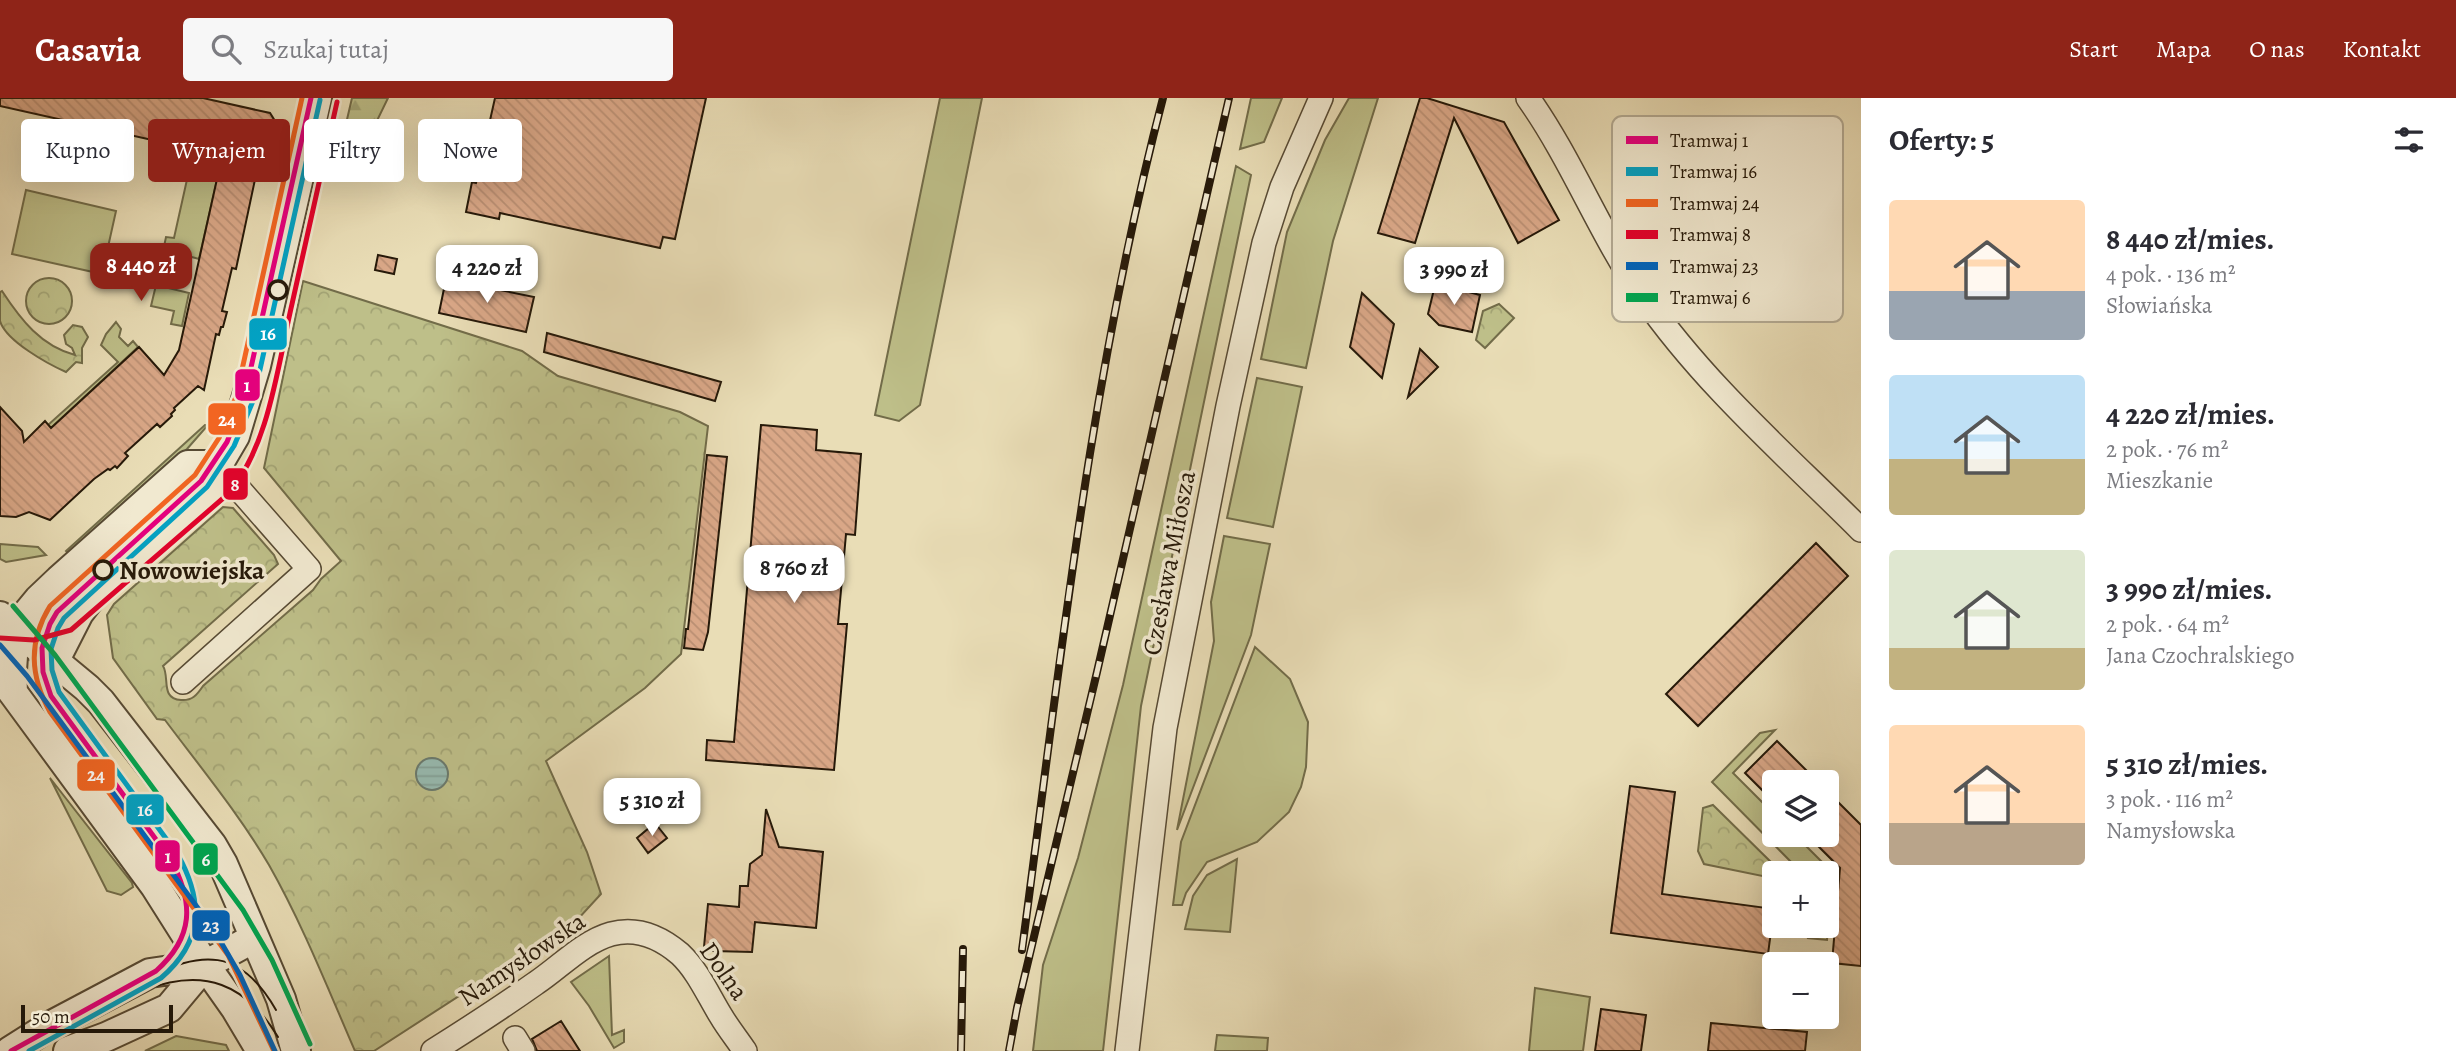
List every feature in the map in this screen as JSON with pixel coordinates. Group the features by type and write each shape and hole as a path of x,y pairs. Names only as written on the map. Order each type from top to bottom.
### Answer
{"street":[{"path":"54,662 79,613 92,596 209,492 218,465 235,436 254,373 317,98"},
{"name":"Czesława Miłosza","path":"1126,1051 1165,728 1228,406 1264,243 1282,187 1321,98"},
{"path":"1528,98 1612,243"},
{"path":"1662,322 1682,349 1732,402 1861,530"},
{"path":"7,622 39,599 188,466 218,465"},
{"path":"183,681 309,569 218,465"},
{"path":"7,622 88,688 101,702 212,845 223,864 281,999 296,1051"},
{"path":"7,622 12,670 6,684 155,886 261,1051"},
{"name":"Namysłowska","path":"433,1051 589,944 610,934 646,934"},
{"name":"Dolna","path":"646,934 664,942 682,956 701,980 745,1051"},
{"path":"10,1051 48,1027 150,973 205,965 254,938"},
{"path":"68,1051 169,1008 205,965"}],"green space":[{"path":"352,98 388,98 378,119 347,119"},
{"path":"940,98 982,98 920,405 899,421 875,415"},
{"path":"1251,98 1282,98 1264,142 1240,149"},
{"path":"1349,98 1378,98 1333,241 1306,368 1261,359 1287,232 1325,140"},
{"path":"1236,166 1251,175 1141,706 1103,1051 1033,1051 1043,965 1078,858 1123,685"},
{"path":"186,182 216,182 199,259 188,256 186,261 162,256 166,237 174,238"},
{"path":"26,190 116,211 102,274 12,254"},
{"path":"49,278 65,285 72,301 65,317 49,324 33,317 26,301 33,285"},
{"path":"303,281 522,351 558,376 680,412 708,426 681,654 645,688 546,761 587,852 601,894 578,919 374,1051 355,1051 293,911 269,865 245,828 165,720 157,719 113,658 107,615 114,604 223,507 233,508 274,555 278,564 163,666 170,696 188,700 313,590 341,561 264,468"},
{"path":"156,285 189,293 182,326 171,324 174,311 151,306"},
{"path":"2,291 33,330 63,351 75,355 72,348 66,344 64,335 73,325 82,327 88,337 82,348 82,363 76,362 66,372 39,358 10,336 0,321"},
{"path":"1499,304 1514,318 1485,348 1476,340 1483,311"},
{"path":"116,322 121,329 119,337 128,346 133,341 138,347 51,428 48,425 118,362 101,345"},
{"path":"1257,378 1302,387 1273,527 1227,518"},
{"path":"208,425 156,479 70,555 66,551"},
{"path":"1224,536 1270,544 1251,635 1177,830 1214,641 1211,602"},
{"path":"0,544 38,547 46,555 6,562 0,559"},
{"path":"1255,647 1290,679 1308,722 1306,767 1301,787 1289,812 1257,842 1207,862 1186,893 1182,905 1173,905 1181,842"},
{"path":"1775,730 1733,773 1762,802 1762,833 1712,782 1760,733"},
{"path":"50,778 133,887 121,895 107,891"},
{"path":"1713,805 1770,861 1762,861 1762,876 1704,864 1698,851 1703,808"},
{"path":"1776,847 1807,847 1821,861 1790,861"},
{"path":"1237,859 1230,932 1185,929 1193,896 1207,875"},
{"path":"609,956 612,1035 624,1030 624,1042 614,1048 571,982"},
{"path":"1535,988 1590,997 1583,1051 1529,1051"},
{"path":"1217,1035 1268,1038 1267,1051 1215,1051"},
{"path":"176,1036 226,1045 229,1051 145,1051"}],"water":[{"path":"432,758 443,763 448,774 443,785 432,790 421,785 416,774 421,763"}],"building":[{"path":"0,98 203,98 270,113 274,119 148,119 148,139 134,136 134,119 58,119 0,106"},
{"path":"495,98 706,98 675,239 663,237 660,248 500,213 499,219 466,212 472,182 522,182 522,119 490,119"},
{"path":"1420,98 1504,122 1559,220 1518,243 1454,118 1415,243 1378,233"},
{"path":"216,182 254,182 236,269 232,268 222,311 227,312 219,335 216,334 204,390 198,386 174,408 172,416 160,427 157,424 125,453 128,456 117,468 115,466 108,469 94,479 50,520 29,512 16,517 0,516 0,407 22,431 24,442 45,421 51,428 139,347 164,375 179,350"},
{"path":"378,255 397,259 394,274 375,270"},
{"path":"446,279 534,297 526,332 439,313"},
{"path":"1436,281 1466,287 1465,291 1480,295 1472,332 1439,325 1428,314"},
{"path":"1362,293 1394,324 1382,378 1350,347"},
{"path":"547,333 721,382 715,401 544,352"},
{"path":"1420,349 1438,367 1408,397"},
{"path":"761,425 817,430 816,450 861,454 855,535 846,534 838,624 847,624 834,770 706,760 707,740 734,742"},
{"path":"707,455 727,457 708,632 703,650 684,648"},
{"path":"1816,543 1848,576 1698,726 1666,694"},
{"path":"1777,741 1806,770 1762,770 1762,790 1745,773"},
{"path":"1630,786 1675,792 1662,894 1762,907 1762,938 1770,938 1768,952 1762,953 1611,933"},
{"path":"1839,803 1861,825 1861,966 1839,964 1839,952 1833,952 1834,938 1839,938 1840,868 1839,861 1833,861 1819,847 1839,847"},
{"path":"766,809 779,847 823,852 816,928 755,922 752,952 713,951 713,948 704,947 708,904 739,907 740,886 748,886 750,864 762,855"},
{"path":"655,823 667,838 648,853 637,838"},
{"path":"1601,1009 1646,1015 1641,1051 1595,1051"},
{"path":"561,1021 580,1051 537,1051 532,1039"},
{"path":"1711,1023 1807,1032 1805,1051 1708,1051"}],"tram line":[{"name":"24","path":"274,1051 228,955 50,712 38,685 34,659 38,633 50,606 195,475 219,438 236,397 302,98"},
{"name":"1","path":"11,1051 156,971 178,945 184,932 186,905 179,876 171,860 51,696 43,672 42,648 57,612 201,481 227,442 244,399 311,98"},
{"name":"16","path":"29,1051 161,978 175,964 192,936 195,905 192,889 178,855 59,692 52,670 51,649 64,618 207,487 234,446 253,401 320,100"},
{"name":"8","path":"0,638 34,640 71,630 228,494 242,475 263,429 270,404 337,102"},
{"path":"256,343 280,276"},
{"name":"6","path":"13,606 55,655 243,910 272,960 310,1044"},
{"name":"23","path":"0,645 27,676 214,930 240,975 275,1051"},
{"path":"143,980 183,963 218,960 233,965 248,975 262,989 276,1010"},
{"path":"145,990 186,980 222,985 252,1004 278,1037"}],"railway":[{"path":"1022,950 1064,629 1096,415 1138,203 1163,98"},
{"path":"1009,1051 1229,98"},
{"path":"961,1051 963,949"}],"place":[{"name":"Nowowiejska","path":"103,570"}]}
